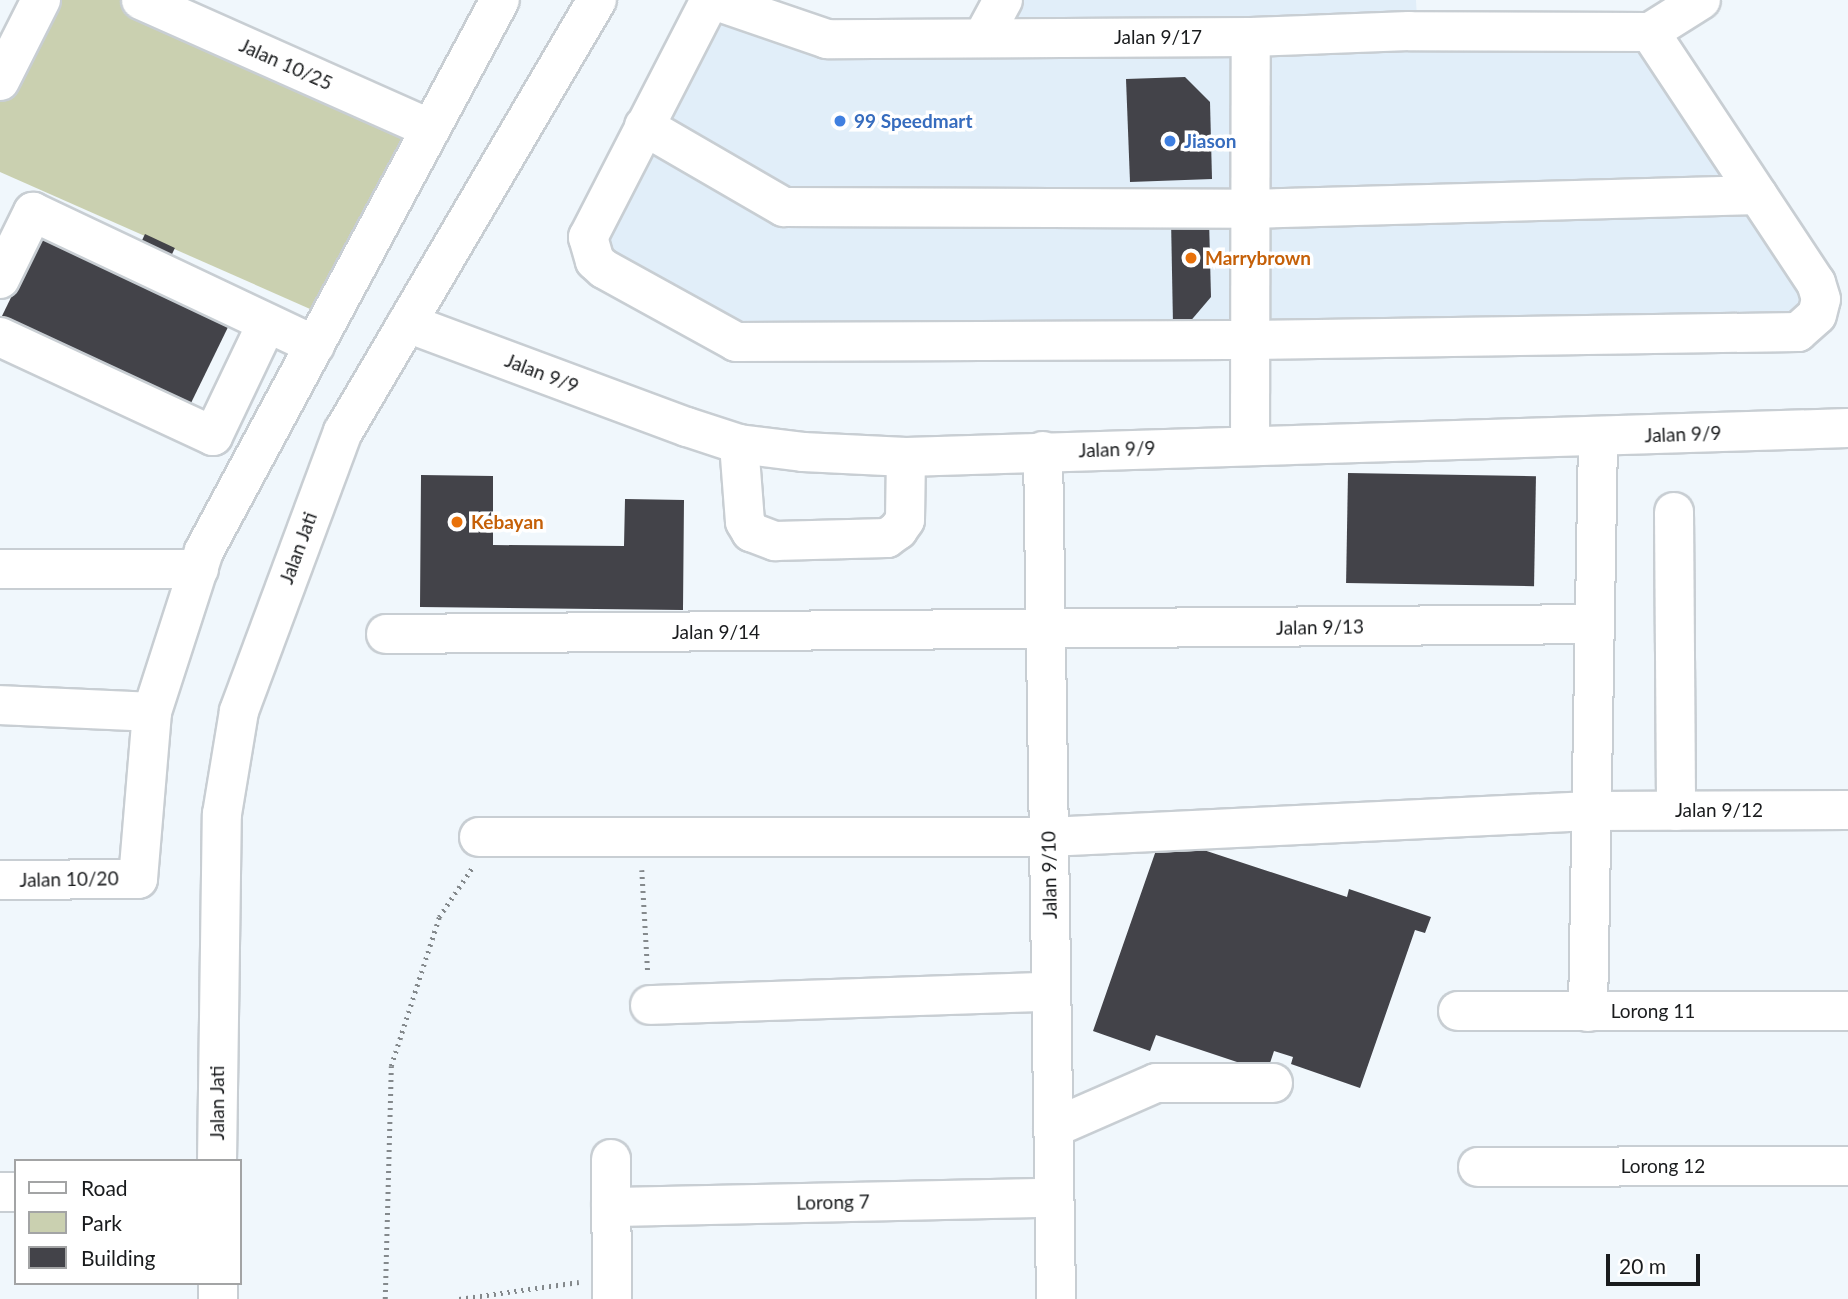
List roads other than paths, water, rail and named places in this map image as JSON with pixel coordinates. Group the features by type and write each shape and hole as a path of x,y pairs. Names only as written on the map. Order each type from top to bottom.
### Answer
{"street":[{"name":"Jalan 10/25","path":"141,0 431,129"},
{"path":"0,705 152,712 204,551 500,0"},
{"name":"Jalan Jati","path":"217,1159 222,814 239,711 326,471 343,432 597,0"},
{"path":"711,0 600,209 588,237 594,261 741,344 1798,332 1817,315 1821,299 1816,283 1650,32 1701,0"},
{"name":"Jalan 9/17","path":"711,0 827,39 1251,37 1409,16 1610,33 1650,32"},
{"path":"983,37 1003,0"},
{"path":"0,81 32,3"},
{"path":"1250,446 1251,37"},
{"path":"644,126 784,207 1251,209 1758,195"},
{"path":"0,279 33,212 315,345"},
{"path":"0,337 213,436 267,323"},
{"name":"Jalan 9/9","path":"407,323 739,444 803,452 906,457 1598,438 1848,428"},
{"path":"1588,1012 1598,438"},
{"path":"739,444 745,522 751,532 775,541 887,538 898,530 905,520 906,457"},
{"name":"Jalan 9/10","path":"1043,452 1056,1299"},
{"path":"1674,512 1675,811"},
{"path":"0,569 199,569"},
{"name":"Jalan 9/13","path":"1046,630 1594,624"},
{"name":"Jalan 9/14","path":"386,634 1046,630"},
{"name":"Jalan 10/20","path":"0,880 138,879 152,712"},
{"name":"Jalan 9/12","path":"479,836 1048,836 1590,811 1848,810"},
{"path":"650,1005 1051,992"},
{"name":"Lorong 11","path":"1458,1011 1848,1011"},
{"path":"1053,1128 1156,1083 1273,1083"},
{"path":"611,1159 612,1290"},
{"name":"Lorong 12","path":"1478,1167 1848,1166"},
{"name":"Lorong 7","path":"611,1207 1054,1198"}],"place":[{"name":"99 Speedmart","path":"840,121"},
{"name":"Jiason","path":"1170,141"},
{"name":"Marrybrown","path":"1191,258"},
{"name":"Kebayan","path":"457,522"}]}
